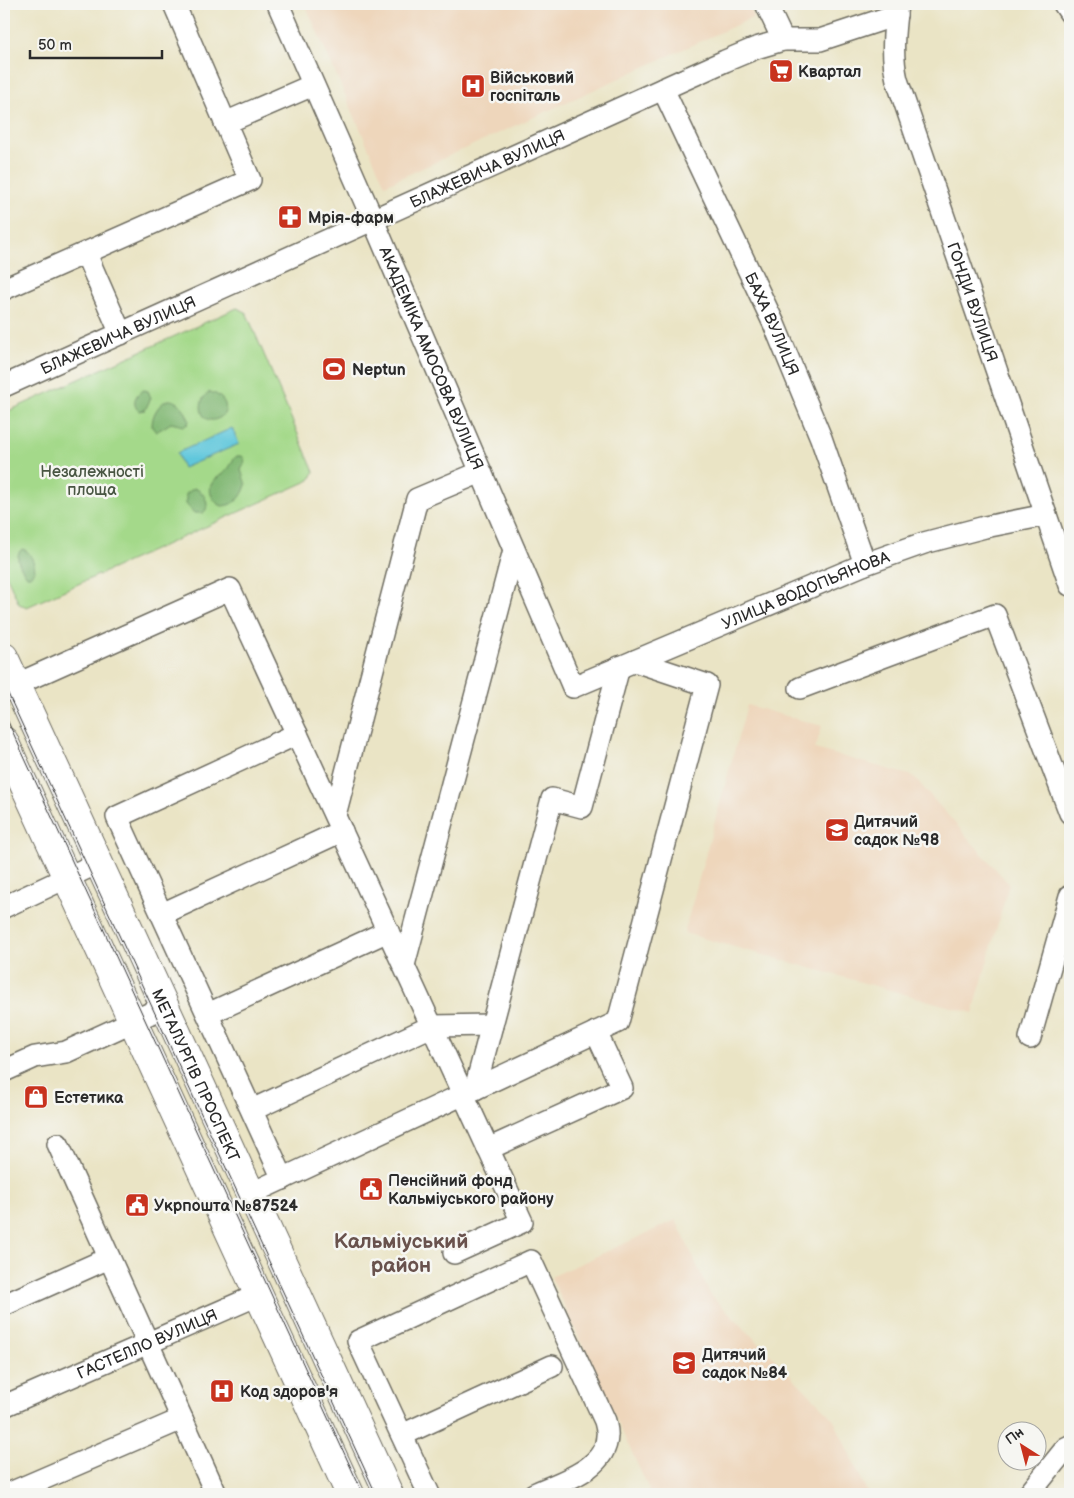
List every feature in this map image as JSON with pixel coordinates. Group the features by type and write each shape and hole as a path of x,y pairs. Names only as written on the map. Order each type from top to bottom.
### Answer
{"main road":[{"name":"МЕТАЛУРГІВ ПРОСПЕКТ","path":"4,657 10,688 98,863 389,1494"},
{"path":"4,741 350,1494"},
{"name":"ГАСТЕЛЛО ВУЛИЦЯ","path":"258,1295 290,1280"}],"street":[{"path":"4,289 250,180 174,4"},
{"name":"АКАДЕМІКА АМОСОВА ВУЛИЦЯ","path":"278,4 373,220 573,687"},
{"path":"766,4 783,40"},
{"path":"1064,4 1070,13"},
{"name":"БЛАЖЕВИЧА ВУЛИЦЯ","path":"4,386 725,61 756,48 783,40 820,40 896,10"},
{"name":"ГОНДИ ВУЛИЦЯ","path":"896,10 893,48 897,80 1070,585"},
{"path":"225,122 313,85"},
{"name":"БАХА ВУЛИЦЯ","path":"662,89 774,324 821,438 866,564"},
{"path":"86,254 121,334"},
{"path":"162,914 338,823 417,499 481,472"},
{"name":"УЛИЦА ВОДОПЬЯНОВА","path":"573,687 866,564 924,543 985,527 1046,516"},
{"path":"404,965 514,550"},
{"path":"10,688 230,589 432,1026 469,1092 488,1150 522,1222 454,1253"},
{"path":"800,688 995,615 1070,813"},
{"path":"250,1194 283,1179 469,1092 596,1032 618,1022 707,685 627,664 582,807 552,799 492,1026 469,1092"},
{"path":"283,1179 117,817 297,734"},
{"path":"4,907 98,863"},
{"path":"1030,1038 1070,896"},
{"path":"208,1014 388,931"},
{"path":"4,1071 36,1056 66,1052 164,1007"},
{"path":"252,1110 432,1026 492,1026"},
{"path":"488,1150 622,1088 596,1032"},
{"path":"58,1144 216,1494"},
{"path":"4,1306 110,1258"},
{"path":"428,1494 358,1341 531,1261 605,1421 608,1436 604,1451 596,1462 585,1471 534,1494"},
{"name":"ГАСТЕЛЛО ВУЛИЦЯ","path":"4,1406 258,1295"},
{"path":"402,1435 552,1366"},
{"path":"8,1494 31,1490 182,1419"},
{"path":"1029,1494 1066,1448 1070,1446"}],"shaded area":[{"name":"Військовий госпіталь","path":"305,4 748,4 754,17 385,185"},
{"name":"Дитячий садок №98","path":"747,705 822,726 815,749 913,776 1009,884 973,1013 684,933"},
{"name":"Дитячий садок №84","path":"676,1220 710,1294 833,1418 868,1494 651,1494 551,1277"}],"green space":[{"name":"Незалежності площа","path":"237,308 246,312 314,472 310,480 27,607 19,604 4,570 4,413"},
{"path":"144,390 148,391 151,398 145,410 139,411 135,405 135,399"},
{"path":"210,392 222,399 226,408 222,416 211,420 206,419 203,415 201,405 206,395"},
{"path":"167,400 179,403 189,420 188,424 184,426 171,423 156,432 152,427 154,415 160,405"},
{"path":"237,456 242,456 244,459 241,470 246,485 237,500 222,506 213,498 210,489 211,485 215,479 228,469"},
{"path":"194,488 201,492 206,499 207,507 203,513 194,513 186,504 186,494"},
{"path":"22,549 32,557 35,570 30,576 27,576 22,570 18,559 19,552"}],"water":[{"path":"232,428 239,444 183,468 177,453"}],"tram line":[{"path":"4,685 376,1494"},
{"path":"4,713 363,1494"}],"place":[{"name":"Квартал","path":"781,71"},
{"name":"Військовий госпіталь","path":"473,86"},
{"name":"Мрія-фарм","path":"290,217"},
{"name":"Neptun","path":"334,369"},
{"name":"Дитячий садок №98","path":"837,830"},
{"name":"Естетика","path":"36,1097"},
{"name":"Пенсійний фонд Кальміуського району","path":"371,1189"},
{"name":"Укрпошта №87524","path":"137,1205"},
{"name":"Дитячий садок №84","path":"684,1363"},
{"name":"Код здоров'я","path":"222,1391"}],"district":[{"name":"Кальміуський район","path":"401,1253"}]}
